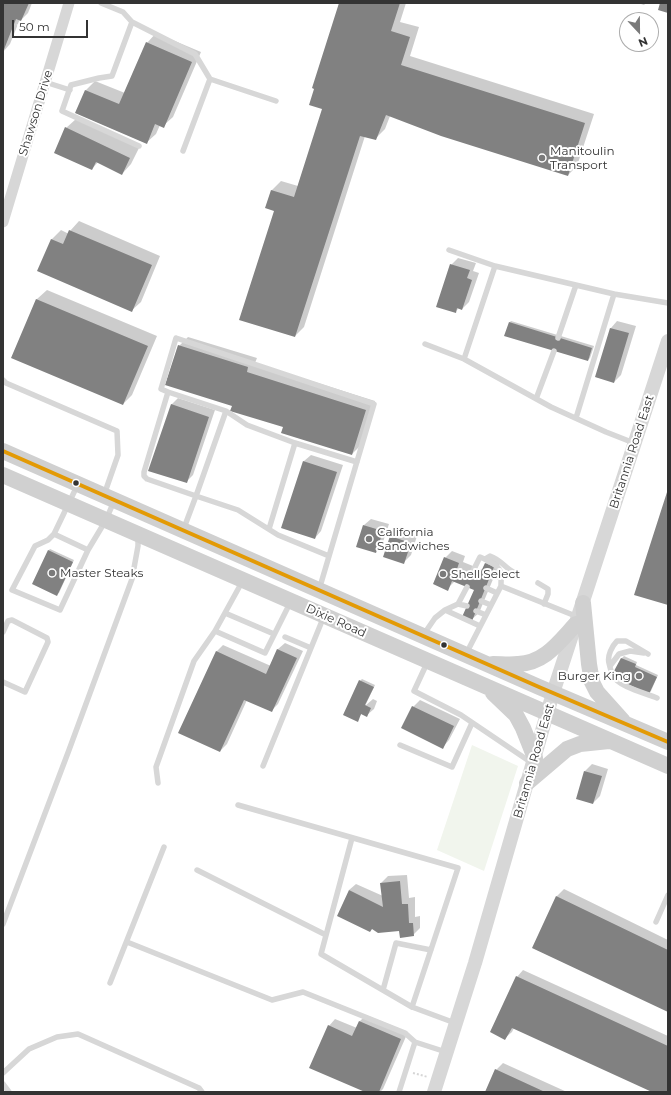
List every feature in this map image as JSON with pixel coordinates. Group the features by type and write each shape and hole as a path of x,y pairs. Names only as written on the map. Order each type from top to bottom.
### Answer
{"main road":[{"name":"Dixie Road","path":"3,451 553,694 668,742"},
{"name":"Dixie Road","path":"3,475 668,766"},
{"path":"486,664 519,664 536,660 550,652 579,615"},
{"path":"579,615 592,682 597,692 626,725"},
{"path":"486,686 516,715 523,728 534,761"},
{"path":"528,782 567,749 580,744 611,741"}],"street":[{"name":"Shawson Drive","path":"3,222 69,3"},
{"name":"Britannia Road East","path":"436,1086 477,956 553,694 668,341"}],"lane":[{"path":"101,3 123,12 132,22 195,54 210,79 276,101"},
{"path":"132,22 112,76 71,85 62,111 139,146"},
{"path":"183,150 210,79"},
{"path":"45,82 70,90"},
{"path":"449,250 495,266 614,294 668,303"},
{"path":"464,359 495,266"},
{"path":"558,338 576,285"},
{"path":"576,418 614,294"},
{"path":"319,590 357,462 374,404 176,338 161,389 226,411 248,425 295,443 357,462"},
{"path":"425,344 464,359 536,399 606,432 635,443"},
{"path":"536,399 554,351"},
{"path":"3,380 6,383 117,431 118,455 106,520 88,550 60,610 12,590 35,546 48,540 54,534 78,484"},
{"path":"168,392 144,476 148,479 238,510 278,535 329,556"},
{"path":"183,530 226,411"},
{"path":"269,529 295,443"},
{"path":"54,534 88,550"},
{"path":"3,924 130,585 138,546 138,534"},
{"path":"485,559 490,556 495,558 503,563 510,571 517,574"},
{"path":"466,655 501,586 501,572 498,566 485,559 480,558 471,575"},
{"path":"476,565 483,568"},
{"path":"492,574 501,578"},
{"path":"158,783 156,767 194,661 215,631 244,580"},
{"path":"538,583 548,589 548,594 544,604"},
{"path":"501,586 544,604 579,615"},
{"path":"486,588 497,593"},
{"path":"458,604 465,590 471,596"},
{"path":"215,631 265,653 291,601"},
{"path":"481,601 491,605"},
{"path":"423,636 435,618 445,610 458,604 467,606"},
{"path":"445,610 480,626"},
{"path":"476,611 486,615"},
{"path":"225,613 274,634"},
{"path":"262,766 324,616"},
{"path":"3,632 8,621 12,620 47,638 48,642 24,692 3,682"},
{"path":"285,637 312,648"},
{"path":"610,666 619,654 630,651 648,654 626,641 617,641 612,645 608,659 610,666 613,675 618,682 657,698"},
{"path":"428,661 414,690 461,715 534,761"},
{"path":"400,745 452,767 472,723"},
{"path":"238,805 458,868 412,1007"},
{"path":"352,838 321,954 412,1007 456,1023"},
{"path":"110,984 164,847"},
{"path":"197,870 326,935"},
{"path":"656,922 668,894"},
{"path":"127,942 272,1000 303,992 405,1033 415,1042 446,1052"},
{"path":"383,990 396,943 431,950"},
{"path":"3,1073 29,1048 57,1037 78,1034 199,1088 202,1092"},
{"path":"399,1092 415,1042"},
{"path":"3,1084 10,1092"}],"path":[{"path":"406,1070 436,1086"}],"shaded area":[{"path":"472,745 518,766 484,871 437,850"}],"building":[{"path":"3,3 29,3 21,21 16,19 3,52"},
{"name":"Manitoulin Transport","path":"339,3 400,3 391,31 410,37 401,65 585,123 568,176 441,136 386,115 376,140 360,136 295,337 239,320 274,211 265,208 271,190 294,197 322,109 309,105 314,89 312,88"},
{"path":"660,3 668,3 668,13 658,10"},
{"path":"146,42 192,62 164,128 155,124 147,144 75,113 85,90 119,104"},
{"path":"65,127 130,158 122,175 96,162 92,170 54,153"},
{"path":"69,230 152,265 132,312 37,271 51,239 63,244"},
{"path":"450,264 470,270 467,278 472,280 462,310 457,308 456,313 436,307"},
{"path":"36,299 148,346 123,405 11,358"},
{"path":"509,322 592,348 588,361 504,336"},
{"path":"610,328 629,333 614,383 595,377"},
{"path":"178,345 248,367 247,372 366,410 352,455 281,433 283,427 230,411 232,406 165,385"},
{"path":"171,404 209,417 187,483 148,471"},
{"path":"303,461 337,472 315,539 281,528"},
{"path":"668,489 668,605 634,595"},
{"name":"California Sandwiches","path":"363,525 383,531 376,553 356,547"},
{"path":"390,536 411,543 404,564 383,557"},
{"name":"Master Steaks","path":"48,550 73,562 57,596 32,584"},
{"path":"444,557 459,563 457,569 478,578 485,563 494,567 472,621 462,617 474,590 452,581 448,591 433,584"},
{"path":"277,649 297,658 272,712 244,700 220,752 178,733 216,651 266,674"},
{"name":"Burger King","path":"621,658 636,664 635,667 657,677 649,694 621,681 623,675 614,671"},
{"path":"359,680 374,687 365,705 371,708 367,717 361,714 358,722 343,715"},
{"path":"412,706 454,726 443,749 401,728"},
{"path":"584,771 602,776 593,804 576,799"},
{"path":"400,881 402,904 408,904 409,923 413,923 414,936 400,938 399,931 378,933 372,929 370,932 337,916 349,890 383,907 380,883"},
{"path":"556,896 668,950 668,1012 532,948"},
{"path":"516,976 668,1046 668,1092 652,1092 512,1028 505,1040 490,1032"},
{"path":"359,1021 401,1039 379,1092 365,1092 309,1068 328,1025 352,1036"},
{"path":"495,1069 545,1092 485,1092"}],"transit line":[{"path":"3,451 539,687 668,742"}],"place":[{"name":"Manitoulin Transport","path":"542,158"},
{"name":"California Sandwiches","path":"369,539"},
{"name":"Master Steaks","path":"52,573"},
{"name":"Shell Select","path":"443,574"},
{"name":"Burger King","path":"639,676"}]}
